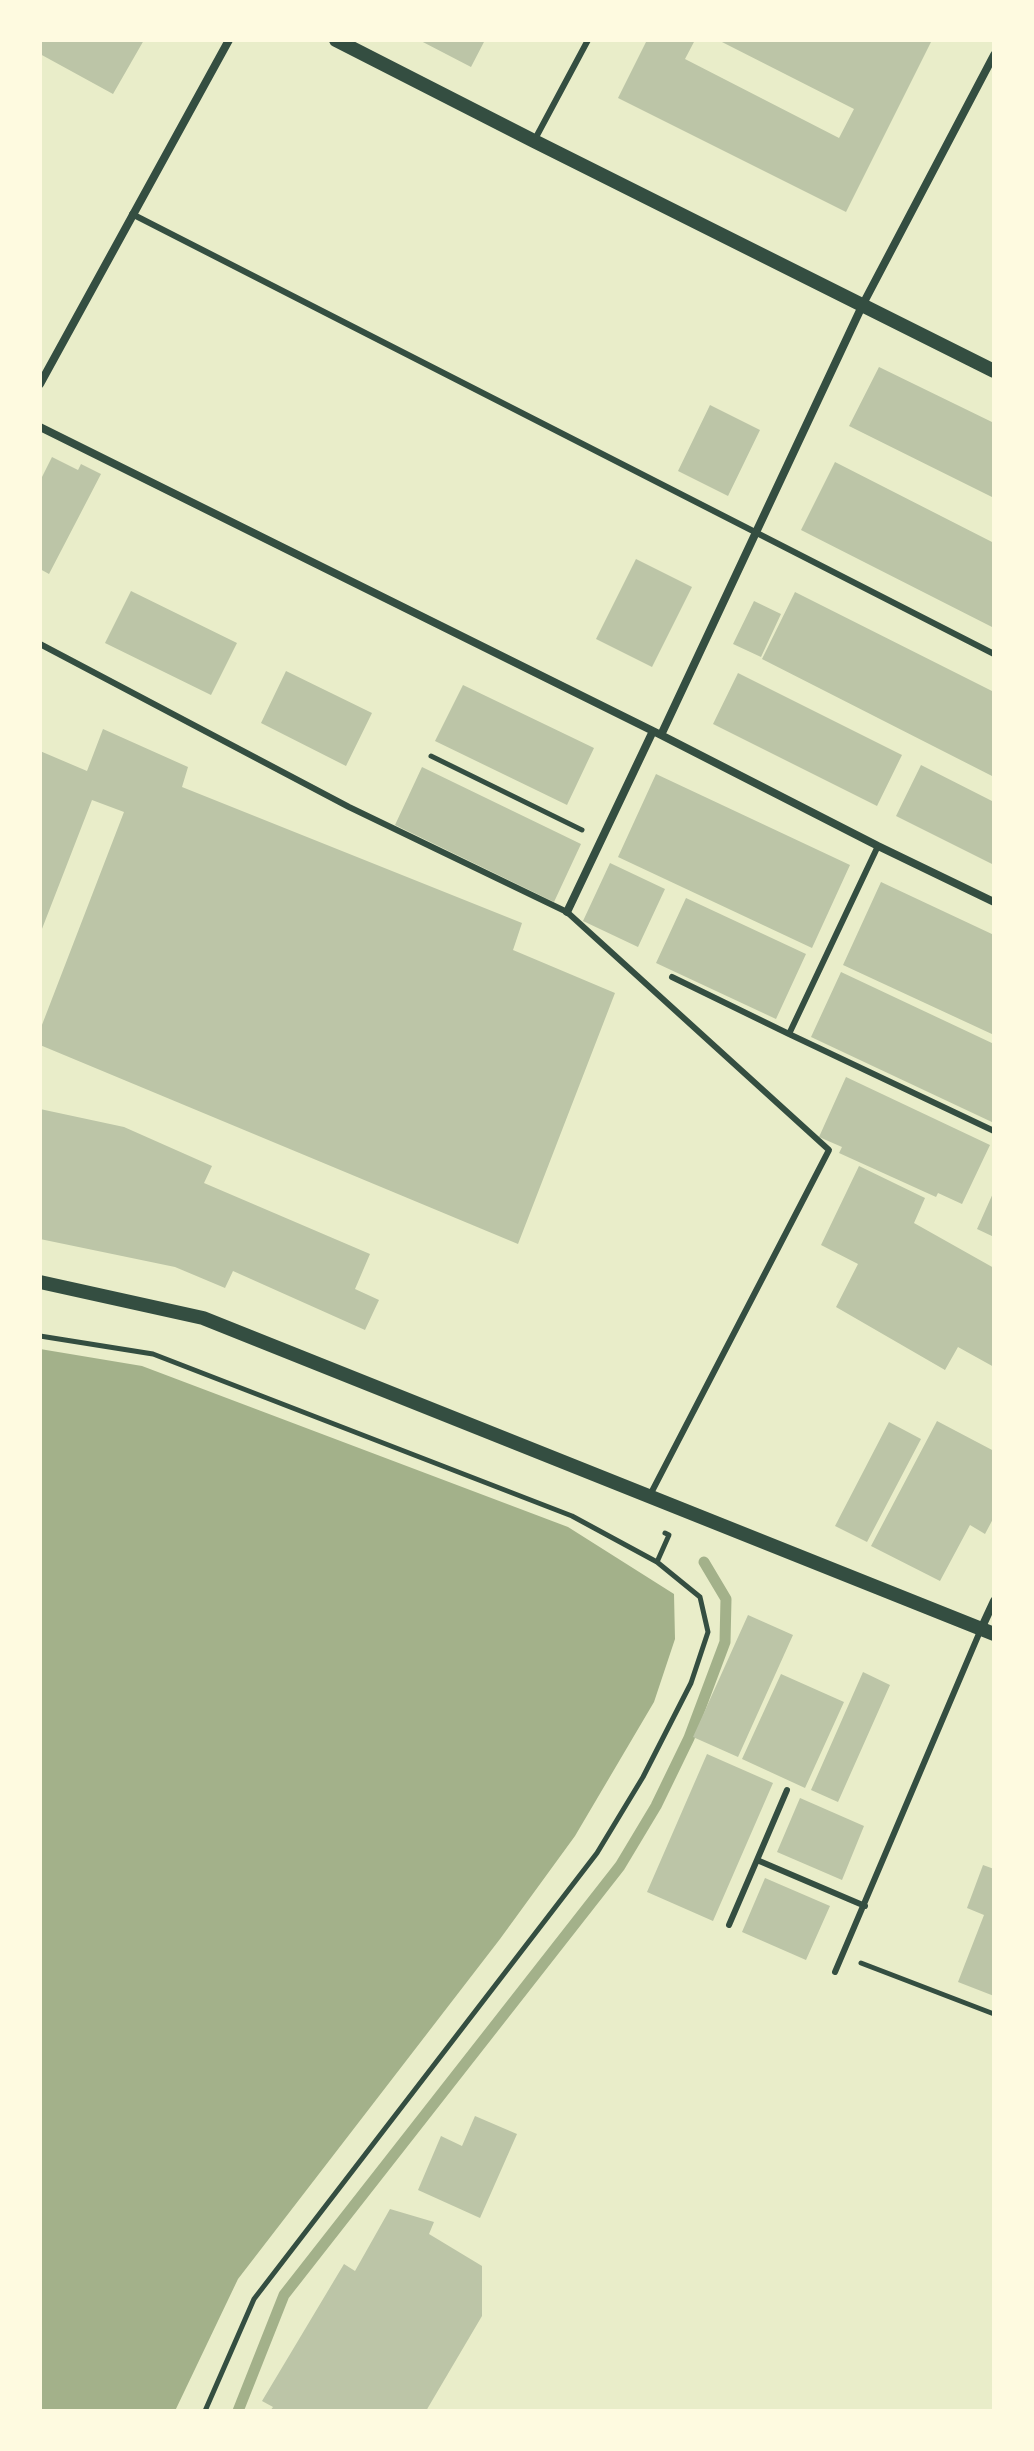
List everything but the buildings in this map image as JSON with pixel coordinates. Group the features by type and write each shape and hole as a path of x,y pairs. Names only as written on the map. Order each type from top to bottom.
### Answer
{"street":[{"path":"40,384 229,40"},
{"path":"336,40 994,371"},
{"path":"567,912 757,532 863,304 994,55"},
{"path":"40,427 994,902"},
{"path":"40,1282 203,1318 988,1631 994,1601"}],"lane":[{"path":"534,141 588,40"},
{"path":"132,214 994,654"},
{"path":"40,644 349,807 567,912 829,1150 649,1497"},
{"path":"789,1034 878,846"},
{"path":"672,977 994,1131"},
{"path":"835,1972 988,1631"},
{"path":"729,1925 787,1790"},
{"path":"757,1860 865,1906"}],"path":[{"path":"431,756 601,839"},
{"path":"40,1336 153,1354 572,1516 657,1562 700,1597 708,1632 691,1683 643,1777 597,1853 254,2299 205,2411"},
{"path":"842,1956 994,2014"}],"shaded area":[{"path":"40,1349 142,1366 568,1527 674,1594 675,1639 654,1702 575,1836 500,1939 238,2279 175,2411 40,2411"}],"waterway":[{"path":"238,2411 284,2295 620,1866 656,1806 689,1738 725,1642 726,1599 704,1562"}]}
